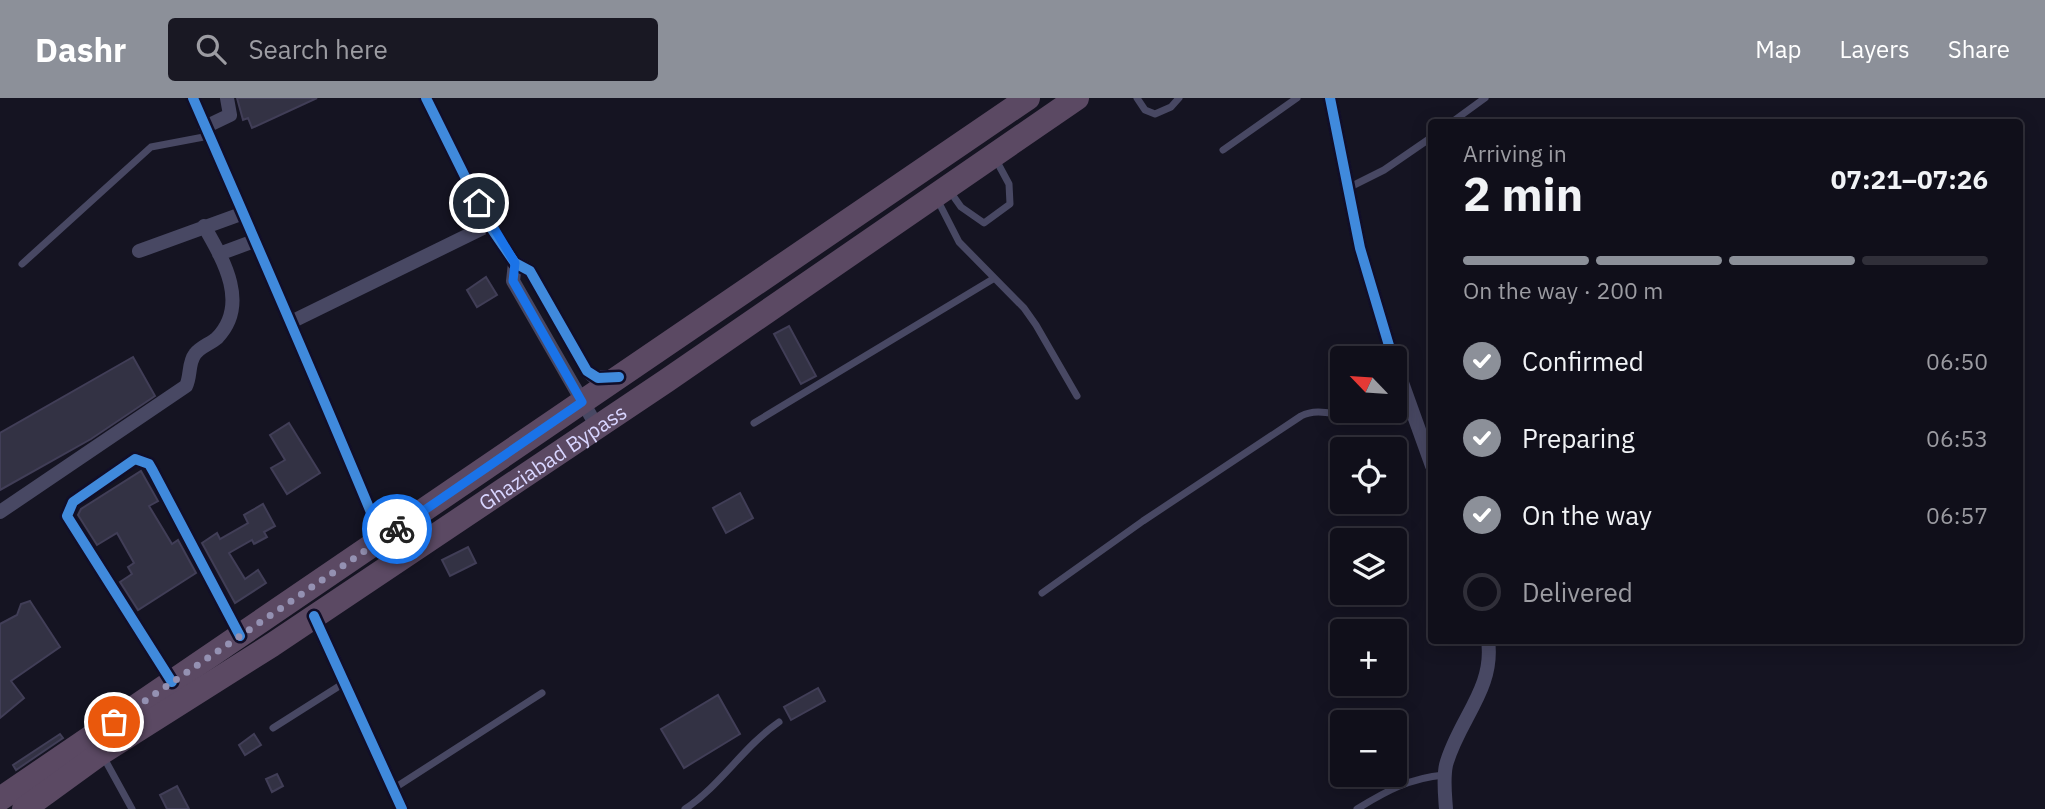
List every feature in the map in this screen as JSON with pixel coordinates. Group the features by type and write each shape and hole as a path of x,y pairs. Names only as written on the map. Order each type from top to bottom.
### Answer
{"highway":[{"name":"Ghaziabad Bypass","path":"0,799 1028,98"},
{"name":"Ghaziabad Bypass","path":"24,809 101,753 314,616 1077,98"},
{"path":"804,251 818,276"}],"street":[{"path":"193,98 382,539"},
{"path":"207,131 230,115 227,98"},
{"path":"426,98 489,225 515,263 530,271 590,375 619,377"},
{"path":"1330,98 1363,261 1389,346"},
{"path":"139,251 241,214"},
{"path":"291,322 489,225"},
{"path":"0,512 186,386 193,356 216,338 227,323 232,307 229,274 204,226"},
{"path":"219,254 254,241"},
{"path":"515,263 513,281 596,425"},
{"path":"1407,409 1428,457"},
{"path":"173,682 67,516 73,502 135,459 149,464 240,636"},
{"path":"314,616 402,809"},
{"path":"1446,809 1444,775 1450,753 1484,684 1491,661 1489,644"}],"lane":[{"path":"1137,98 1145,110 1155,114 1171,107 1180,98"},
{"path":"1223,150 1297,98"},
{"path":"1456,119 1485,98"},
{"path":"22,264 151,146 207,131"},
{"path":"1347,188 1384,170 1428,140"},
{"path":"941,191 984,223 1010,204 1009,184 993,154"},
{"path":"941,191 958,242 1030,317 1077,396"},
{"path":"754,423 993,279"},
{"path":"1042,593 1143,521 1301,416 1311,411 1330,413"},
{"path":"274,728 345,682"},
{"path":"393,789 542,693"},
{"path":"685,809 715,786 757,737 779,722"},
{"path":"101,753 132,809"},
{"path":"1357,809 1380,794 1414,778 1444,775"}],"building":[{"path":"237,98 317,98 252,128 248,118 243,120"},
{"path":"486,277 497,295 477,307 467,290"},
{"path":"789,326 816,376 801,384 774,334"},
{"path":"133,357 155,396 91,439 0,490 0,433"},
{"path":"289,423 320,473 287,494 271,468 285,460 270,435"},
{"path":"141,471 158,501 149,506 172,544 178,540 196,573 138,610 120,582 132,574 128,567 134,563 117,533 97,545 78,515 81,509"},
{"path":"740,493 753,518 726,533 713,508"},
{"path":"263,504 275,526 264,532 267,537 254,544 252,540 229,553 245,579 258,570 266,583 235,603 202,543 217,533 220,539 248,523 244,515"},
{"path":"468,547 476,563 450,576 442,560"},
{"path":"30,601 60,647 11,681 24,698 0,718 0,624 17,615 21,604"},
{"path":"818,688 825,701 791,720 784,707"},
{"path":"718,695 740,734 684,768 661,729"},
{"path":"60,734 63,738 16,770 13,765"},
{"path":"254,734 261,745 245,755 239,745"},
{"path":"277,774 283,786 272,792 266,779"},
{"path":"177,786 189,809 167,809 160,795"}],"cycle path":[{"path":"193,98 382,539"},
{"path":"426,98 489,225 515,263 530,271 587,371 598,378 619,377"},
{"path":"1330,98 1360,248 1389,346"},
{"path":"172,682 67,516 73,502 135,459 149,464 240,636"},
{"path":"314,616 402,809"}],"way so far":[{"path":"114,722 397,529"}],"route":[{"path":"397,529 582,402 513,281 515,263 489,225 479,203"}]}
